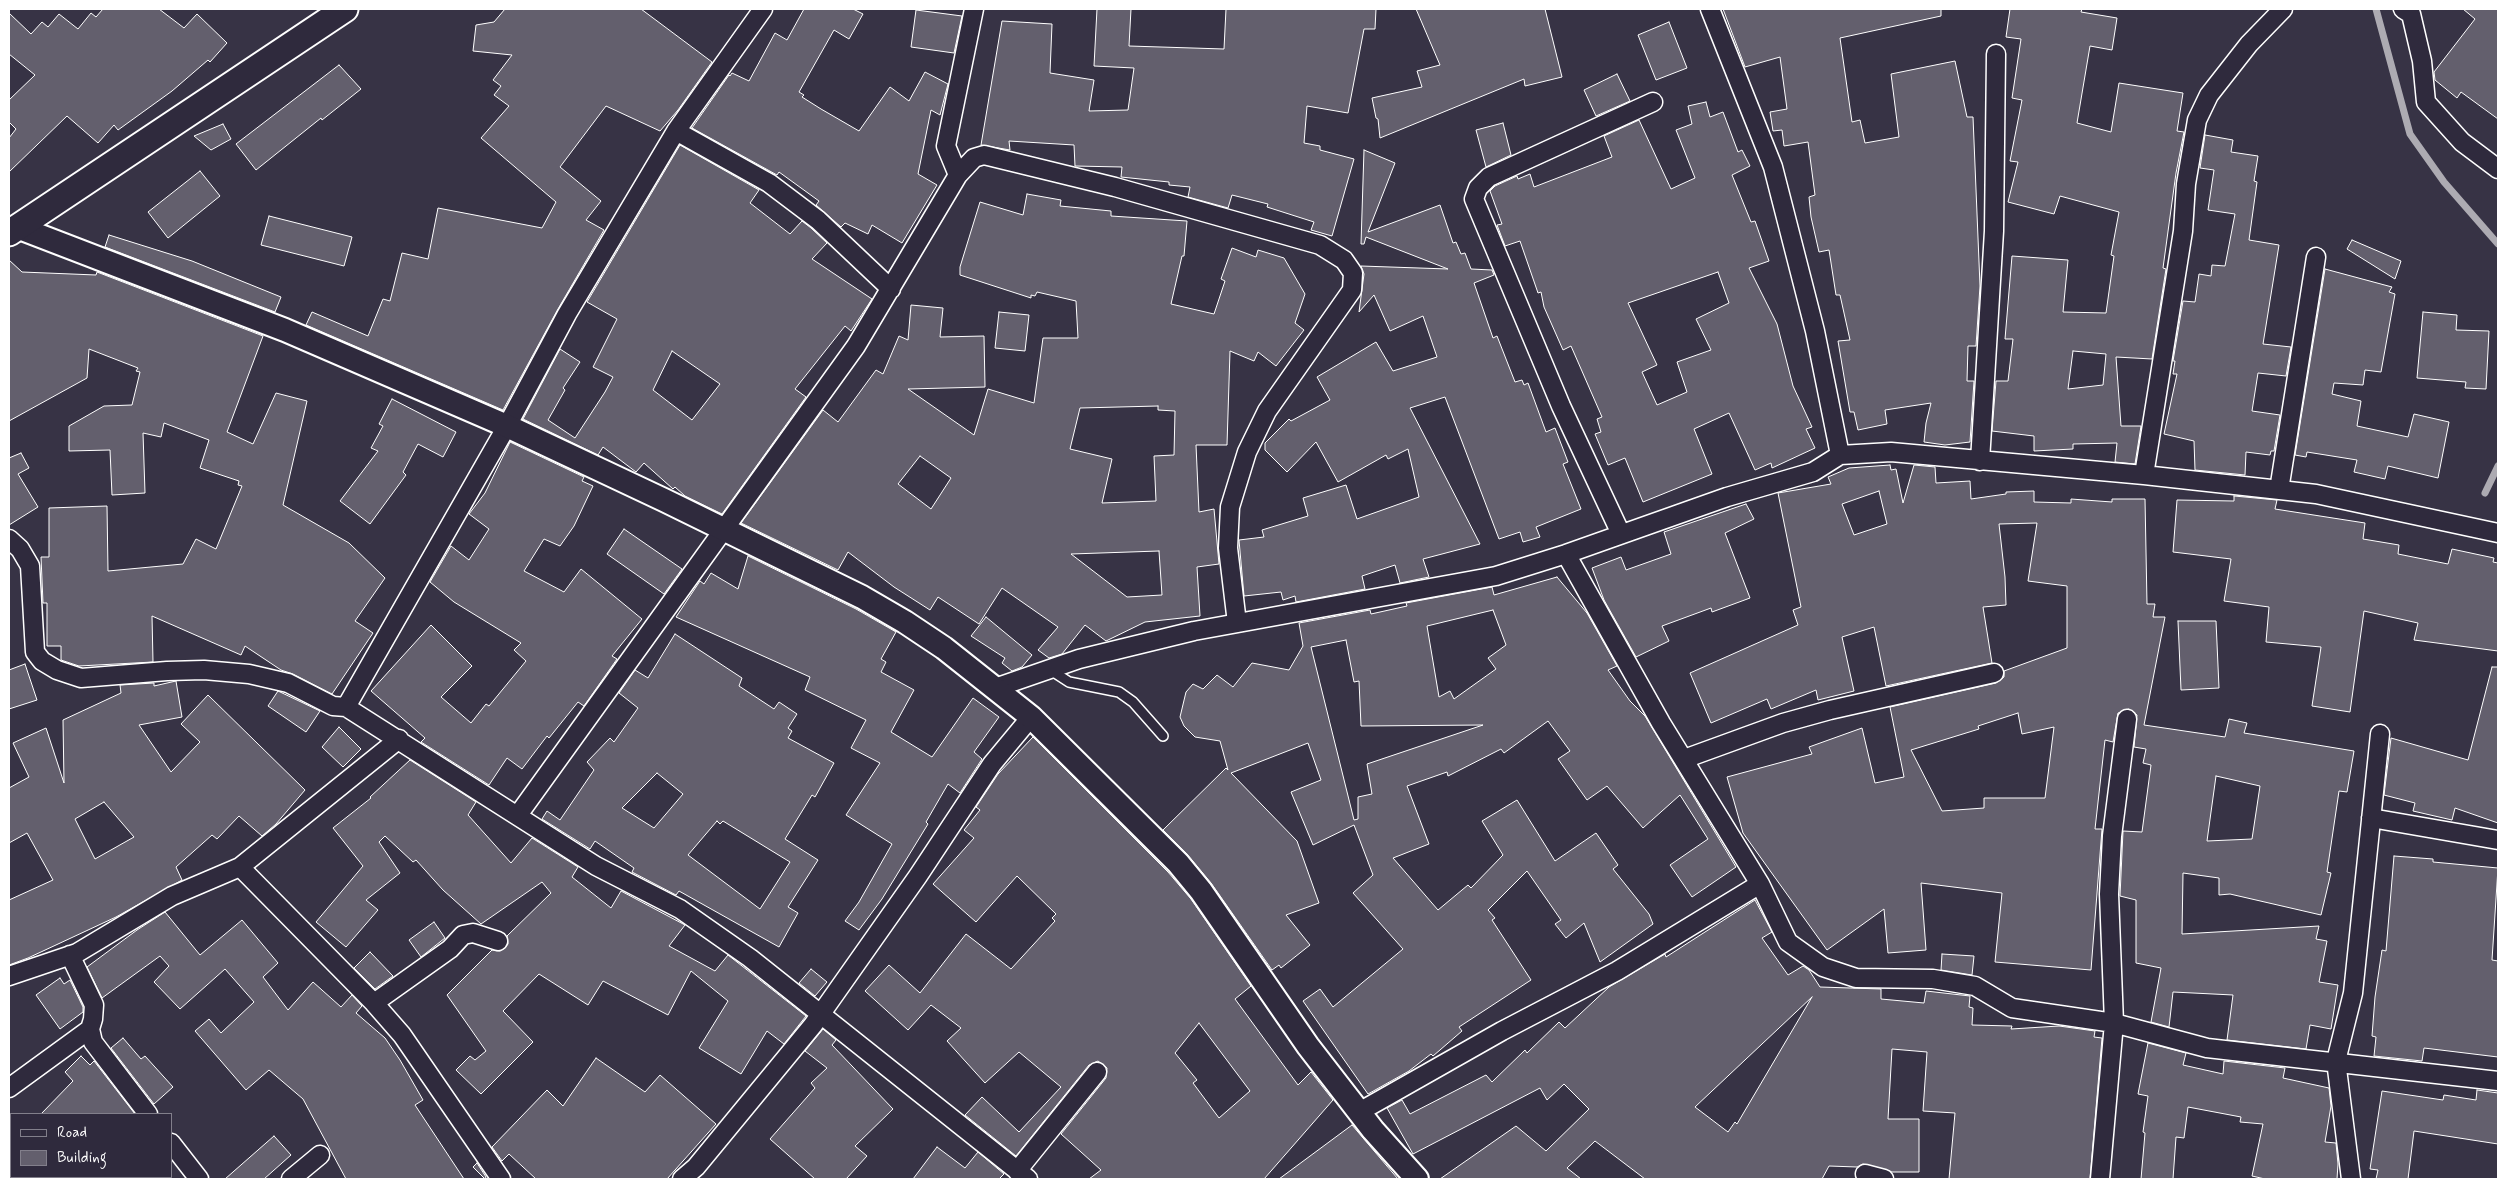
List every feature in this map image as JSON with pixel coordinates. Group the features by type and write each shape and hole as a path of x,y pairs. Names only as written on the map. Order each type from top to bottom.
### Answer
{"main road":[{"path":"13,230 345,9"}],"street":[{"path":"346,707 507,426 567,314 676,132 763,9"},
{"path":"958,175 946,146 974,9"},
{"path":"1710,9 1773,167 1815,331 1840,456"},
{"path":"2144,475 2183,231 2186,184 2197,120 2209,94 2249,44 2282,9"},
{"path":"2403,9 2411,14 2422,61 2426,102 2462,142 2498,168"},
{"path":"1980,461 1994,231 1996,54"},
{"path":"1621,534 1561,406 1474,199 1478,188 1488,177 1653,102"},
{"path":"676,132 769,183 818,220 891,289"},
{"path":"518,815 723,529 770,468 856,346 958,175 974,158 984,155 1115,187 1320,244 1344,260 1353,273 1352,290 1267,410 1247,452 1230,507 1228,548 1237,623"},
{"path":"13,230 285,330 507,426 862,597 944,648 1031,717 1178,863 1201,891 1308,1046 1359,1112 1417,1179"},
{"path":"2279,490 2316,257"},
{"path":"995,688 1049,669 1140,643 1237,623 1496,576 1566,554 1726,497 1813,472 1840,456 1890,452 2144,475 2316,494 2498,533"},
{"path":"9,539 20,549 30,566 35,652 42,661 57,670 81,678 204,670 249,674 288,684 333,706 346,707 596,866 680,909 750,958 1022,1175 1097,1072"},
{"path":"1566,554 1684,759 1760,884 1788,942 1823,968 1856,978 1933,979 1975,986 2012,1008 2114,1023 2207,1048 2336,1061 2498,1081"},
{"path":"1684,759 1783,723 1830,710 1994,673"},
{"path":"682,1179 702,1173 820,1014 918,876 992,764 1031,717"},
{"path":"2100,1179 2114,1023 2110,874 2112,836 2127,719"},
{"path":"2351,1179 2336,1061 2353,994 2380,734"},
{"path":"9,976 70,955 172,896 240,867 399,739"},
{"path":"2371,818 2498,840"},
{"path":"240,867 402,1035 501,1179"},
{"path":"1359,1112 1502,1031 1617,971 1760,884"},
{"path":"374,1004 450,949 462,934 473,933 498,941"},
{"path":"70,955 94,1005 90,1030 93,1042 147,1113"},
{"path":"9,1088 90,1030"},
{"path":"172,1144 199,1179"},
{"path":"291,1179 320,1155"},
{"path":"1865,1174 1884,1179"}],"lane":[{"path":"1049,669 1069,682 1119,692 1133,702 1163,736"}],"building":[{"path":"103,9 159,9 184,28 197,14 227,43 210,62 208,60 172,91 118,130 114,125 98,143 67,116 9,172 9,138 16,129 9,122 9,100 35,75 9,54 9,13 31,34 42,22 48,27 59,14 78,29 91,13 96,17"},
{"path":"505,9 641,9 712,62 678,110 660,131 606,106 560,167 601,201 586,220 604,230 503,410 306,325 312,312 368,336 383,299 390,301 402,253 428,259 438,208 542,228 556,202 481,138 509,106 494,95 501,86 493,80 512,55 473,51 476,25 494,22"},
{"path":"804,9 853,9 863,14 849,39 834,30 799,92 804,95 802,97 859,131 890,87 909,101 925,72 948,84 940,115 931,110 918,174 937,185 902,243 872,225 868,234 845,223 841,227 816,205 819,201 779,172 777,175 692,128 729,75 732,73 749,81 775,33 787,40"},
{"path":"1097,9 1131,9 1129,46 1224,49 1226,9 1376,9 1375,29 1364,29 1348,113 1307,106 1304,143 1320,146 1320,150 1354,159 1332,236 1311,230 1314,222 1267,207 1268,204 1232,195 1228,208 1188,197 1190,187 1169,185 1169,182 1121,177 1122,167 1075,166 1074,145 1009,141 1010,150 981,145 1002,21 1052,24 1050,73 1094,80 1089,111 1128,110 1134,68 1094,66"},
{"path":"1416,9 1545,9 1562,77 1525,86 1524,79 1380,138 1378,119 1376,118 1372,98 1422,87 1417,71 1440,65"},
{"path":"1723,9 1941,9 1941,16 1840,38 1852,122 1860,120 1865,143 1899,137 1891,74 1955,61 1967,117 1973,117 1980,286 1976,346 1968,346 1967,381 1974,381 1970,442 1945,445 1924,442 1931,403 1885,410 1887,424 1858,430 1854,412 1850,412 1838,341 1850,340 1840,295 1836,295 1829,250 1819,252 1811,217 1809,197 1815,195 1808,142 1784,146 1782,130 1773,131 1770,112 1787,109 1780,57 1745,67"},
{"path":"2010,9 2082,9 2081,12 2117,18 2112,50 2090,46 2077,123 2111,132 2119,83 2183,93 2177,131 2184,132 2176,173 2163,268 2166,269 2152,359 2116,357 2121,426 2141,426 2135,464 2115,462 2117,443 2073,444 2073,449 2034,451 2034,436 1992,431 1996,381 2008,381 2013,339 2005,339 2012,256 2068,260 2063,312 2106,313 2114,256 2111,255 2119,212 2060,196 2054,214 2008,202 2018,162 2010,161 2022,100 2012,98 2021,39 2006,37","holes":["2073,351 2106,354 2103,385 2068,389"]},
{"path":"2463,9 2498,9 2498,119 2461,92 2457,98 2435,80 2434,72 2475,19"},
{"path":"916,10 962,16 954,53 911,47"},
{"path":"1669,22 1687,68 1656,80 1638,35"},
{"path":"339,65 361,89 256,170 236,144"},
{"path":"1617,74 1630,101 1596,116 1584,90"},
{"path":"1706,102 1710,117 1723,112 1738,152 1742,150 1750,166 1732,175 1751,222 1755,221 1769,261 1749,268 1777,324 1793,386 1812,427 1806,429 1815,448 1772,468 1771,463 1755,470 1729,413 1694,429 1712,474 1643,502 1625,458 1608,465 1595,434 1601,432 1597,419 1602,417 1571,346 1563,350 1544,307 1541,292 1538,293 1520,241 1505,246 1497,225 1502,224 1490,191 1495,186 1517,176 1518,179 1530,174 1534,187 1612,157 1604,136 1639,120 1671,189 1695,178 1676,130 1692,124 1688,106","holes":["1718,272 1729,303 1696,319 1711,350 1677,362 1687,392 1657,405 1642,372 1657,365 1628,303"]},
{"path":"1503,123 1511,155 1486,167 1476,130"},
{"path":"223,124 231,139 211,150 194,136"},
{"path":"2205,135 2233,140 2231,152 2258,156 2254,181 2257,182 2249,240 2279,245 2263,344 2291,347 2286,376 2258,373 2252,411 2280,415 2274,451 2271,451 2270,455 2246,452 2245,475 2195,470 2194,441 2164,434 2177,374 2173,374 2175,361 2173,361 2183,301 2195,302 2199,274 2211,276 2212,265 2225,266 2235,214 2208,210 2214,170 2200,168"},
{"path":"680,145 759,190 750,203 790,234 802,221 811,228 827,243 812,259 872,299 851,331 845,326 795,389 806,397 722,514 685,496 675,487 673,489 644,463 636,472 603,447 598,455 523,419 560,349 580,362 563,388 565,390 548,420 575,438 605,392 613,377 593,367 617,319 587,302","holes":["672,351 720,384 692,420 653,390"]},
{"path":"1364,150 1395,163 1368,232 1440,205 1453,243 1456,242 1461,254 1465,253 1471,269 1492,270 1494,275 1474,283 1493,338 1497,336 1515,382 1522,380 1524,385 1528,383 1546,432 1555,428 1568,462 1563,464 1581,509 1536,527 1540,537 1523,542 1520,532 1499,539 1445,397 1410,408 1480,544 1423,559 1429,577 1400,583 1395,565 1362,576 1365,589 1296,602 1295,596 1283,600 1281,592 1244,596 1239,540 1264,537 1262,530 1308,516 1303,498 1346,485 1357,519 1419,497 1408,449 1388,459 1386,455 1338,482 1316,442 1287,472 1265,450 1265,443 1289,419 1291,421 1330,400 1317,377 1376,342 1393,371 1437,357 1423,316 1390,331 1374,295 1359,312 1364,274 1361,266 1448,269 1366,237 1364,244 1361,244"},
{"path":"200,171 220,196 168,238 148,212"},
{"path":"1027,194 1061,200 1060,206 1111,211 1111,216 1187,221 1184,256 1182,256 1171,304 1214,314 1225,281 1221,279 1232,248 1256,257 1258,250 1284,258 1305,294 1295,323 1304,330 1276,366 1258,352 1254,361 1230,351 1227,445 1196,445 1199,512 1214,509 1219,564 1197,567 1200,616 1145,622 1106,641 1085,625 1062,654 1049,658 1038,650 1058,627 1002,588 979,624 938,597 930,610 894,587 848,552 838,570 741,523 823,410 838,422 876,370 883,374 899,336 908,340 911,305 943,308 940,337 984,336 985,387 908,389 974,435 988,389 1034,403 1043,338 1078,338 1076,301 1037,292 1035,296 1031,295 1031,298 960,275 960,267 980,202 1023,215","holes":["1158,406 1158,410 1175,411 1174,455 1154,456 1156,501 1102,503 1112,459 1070,449 1080,408","920,456 951,478 931,509 898,484","1159,551 1162,595 1127,597 1071,554"]},
{"path":"269,216 352,237 344,266 261,245"},
{"path":"109,235 192,261 281,297 275,312 105,247"},
{"path":"2352,240 2401,261 2395,279 2347,249"},
{"path":"9,260 22,272 96,275 97,272 263,336 227,432 253,444 276,393 307,401 283,505 349,543 385,578 355,621 373,633 332,694 281,670 245,646 241,655 152,616 153,662 79,666 61,660 61,646 47,646 47,603 43,603 41,557 49,557 49,508 107,506 108,571 183,564 196,539 216,549 242,486 238,485 239,481 200,468 209,440 164,423 161,437 143,433 145,493 112,495 110,450 69,451 69,426 104,406 132,405 140,372 136,371 138,368 89,349 87,378 9,421"},
{"path":"2325,269 2392,287 2389,292 2395,294 2381,372 2365,370 2363,385 2334,383 2332,394 2361,401 2357,426 2408,437 2414,414 2449,422 2438,478 2388,466 2385,479 2354,472 2357,460 2307,452 2306,457 2295,455"},
{"path":"999,312 1029,315 1025,351 995,348"},
{"path":"2423,312 2457,315 2456,330 2489,331 2486,389 2465,388 2466,382 2417,378"},
{"path":"392,399 456,432 443,457 418,444 403,472 406,475 370,524 340,501 378,451 371,448 383,426 379,424"},
{"path":"510,442 584,477 582,481 593,486 574,526 560,546 544,539 524,571 564,592 581,569 642,619 612,656 617,659 584,706 578,702 549,738 547,736 522,769 507,758 489,785 421,742 425,738 371,691 431,625 472,666 441,697 471,723 486,704 489,706 526,661 514,650 521,643 454,602 430,582 451,546 469,560 489,529 469,514 485,493"},
{"path":"21,453 29,468 18,474 38,507 9,525 9,458"},
{"path":"1890,465 1891,470 1896,469 1903,503 1914,465 1935,467 1936,483 1970,481 1971,499 2006,494 2006,492 2034,491 2034,502 2071,503 2071,499 2112,502 2112,499 2145,499 2147,604 2155,604 2153,617 2165,617 2144,725 2225,737 2229,719 2247,723 2244,733 2354,751 2347,792 2339,791 2327,872 2331,873 2321,915 2230,894 2219,895 2219,878 2183,873 2182,934 2319,926 2316,939 2327,941 2319,982 2338,985 2331,1029 2310,1025 2306,1049 2227,1040 2233,995 2173,992 2169,1027 2151,1022 2161,968 2136,963 2136,900 2120,896 2123,831 2142,832 2151,765 2143,763 2146,749 2134,747 2137,715 2129,709 2118,713 2113,742 2105,740 2095,829 2102,829 2091,970 1995,962 2002,893 1921,883 1926,950 1888,953 1884,909 1827,950 1743,833 1727,777 1812,754 1809,747 1862,728 1875,783 1904,777 1890,707 1996,683 2004,677 2004,671 2067,648 2067,586 2028,581 2037,523 1999,524 2006,605 1983,607 1992,663 1886,686 1874,627 1842,637 1854,691 1818,700 1816,690 1771,709 1767,699 1711,723 1690,673 1798,625 1793,610 1801,607 1778,493 1831,484 1828,477 1849,468","holes":["1879,491 1887,524 1854,535 1842,504","2018,713 2022,734 2054,727 2045,798 1984,798 1984,808 1942,811 1911,750 1979,729 1978,726","2216,776 2260,786 2252,839 2207,841"]},
{"path":"2234,496 2277,500 2275,509 2365,523 2363,539 2399,545 2398,554 2448,564 2452,549 2494,558 2493,562 2498,563 2498,651 2414,640 2418,623 2364,611 2350,712 2312,706 2321,647 2266,642 2269,607 2224,601 2231,559 2173,552 2177,500 2234,501"},
{"path":"1746,504 1754,519 1725,533 1750,598 1712,612 1711,608 1662,626 1669,641 1636,657 1604,600 1592,568 1621,557 1626,570 1671,554 1664,532"},
{"path":"624,529 682,569 664,594 607,554"},
{"path":"748,556 856,609 896,632 881,659 886,662 881,672 914,690 891,732 932,757 973,698 999,717 974,752 982,759 960,793 948,784 926,822 928,824 882,899 859,930 845,921 859,902 892,844 846,815 880,763 851,748 866,720 805,690 810,677 676,617 700,581 704,584 711,573 738,589"},
{"path":"1557,577 1587,613 1617,666 1608,670 1630,701 1645,716 1736,867 1692,897 1670,865 1708,839 1680,795 1643,828 1607,786 1587,800 1558,759 1570,751 1548,721 1504,753 1501,749 1448,776 1447,772 1407,786 1429,844 1393,858 1438,910 1468,885 1471,888 1503,855 1482,821 1517,800 1555,861 1596,833 1618,865 1613,869 1649,914 1653,924 1600,962 1584,923 1566,938 1555,924 1561,920 1527,871 1488,910 1495,918 1492,920 1531,980 1459,1027 1462,1031 1433,1056 1431,1054 1409,1071 1368,1094 1303,1001 1320,989 1333,1007 1403,949 1353,893 1373,875 1354,825 1313,845 1291,792 1321,780 1308,743 1231,773 1297,841 1319,903 1286,915 1310,945 1281,968 1279,965 1272,970 1211,883 1187,854 1163,830 1226,768 1228,770 1220,741 1195,737 1184,726 1180,717 1186,692 1193,684 1203,689 1217,675 1233,687 1252,663 1289,670 1303,646 1299,623 1370,610 1371,614 1407,606 1406,603 1492,587 1494,595","holes":["1493,610 1506,645 1488,658 1496,669 1454,699 1450,691 1439,697 1427,626","1346,640 1354,682 1359,681 1361,726 1483,725 1367,764 1372,794 1358,797 1358,819 1354,820 1311,647"]},
{"path":"986,617 1032,655 1022,667 1012,671 1002,663 1005,658 971,636"},
{"path":"2178,621 2216,621 2219,688 2181,690"},
{"path":"675,634 742,678 739,686 774,709 779,702 797,714 788,728 792,731 788,738 834,763 815,797 812,795 785,839 818,860 788,907 798,913 779,947 679,891 676,895 632,872 634,868 595,841 590,849 542,819 547,811 560,820 594,770 587,762 610,738 614,742 638,708 619,693 635,670 648,678","holes":["657,773 683,794 654,828 622,808","717,821 720,824 723,821 790,862 760,909 688,855"]},
{"path":"25,664 37,700 9,709 9,670"},
{"path":"2492,667 2498,667 2498,823 2455,808 2452,820 2413,811 2415,803 2384,795 2391,738 2468,760"},
{"path":"176,681 182,717 139,725 171,772 200,742 181,724 208,695 305,790 276,824 262,836 239,816 217,839 212,835 176,867 182,880 116,917 9,965 9,900 53,880 27,833 9,843 9,788 29,777 13,743 46,728 64,783 63,720 121,693 120,685 154,683 154,686","holes":["104,802 134,837 95,859 75,819"]},
{"path":"278,691 320,711 306,732 268,706"},
{"path":"339,727 361,749 343,767 322,747"},
{"path":"1033,737 1168,872 1191,899 1251,986 1235,999 1298,1085 1311,1072 1333,1100 1264,1179 1089,1179 1101,1170 1061,1134 1106,1078 1107,1068 1098,1061 1089,1065 1016,1156 965,1115 982,1097 1019,1132 1061,1087 1019,1052 985,1083 947,1041 961,1028 931,1005 908,1030 865,991 889,965 920,993 966,934 1011,969 1055,921 1052,918 1056,914 1017,876 976,922 933,884 974,838 964,830 980,810 976,807 998,774","holes":["1199,1023 1250,1091 1219,1118 1193,1083 1197,1080 1175,1053"]},
{"path":"410,760 476,802 468,815 511,863 532,838 578,867 572,877 611,908 621,891 685,925 669,946 715,971 728,955 806,1016 784,1044 767,1031 741,1074 699,1048 728,1001 691,971 668,1015 603,981 588,1005 539,974 503,1011 533,1042 481,1094 456,1070 470,1056 475,1060 486,1051 447,995 492,950 500,951 505,948 508,944 507,936 551,893 542,882 481,924 443,890 416,860 413,862 385,836 379,842 400,873 366,900 378,910 346,947 316,922 363,866 333,828 371,798"},
{"path":"2394,856 2498,868 2492,960 2498,961 2498,1057 2424,1048 2422,1061 2374,1056 2376,1037 2372,1036 2375,997 2382,950 2386,951"},
{"path":"1755,900 1772,932 1762,938 1788,975 1803,966 1809,970 1820,987 1881,989 1881,999 1924,1003 1926,991 1970,996 1969,1007 1973,1008 1972,1025 2012,1026 2011,1029 2059,1026 2095,1031 2094,1037 2102,1038 2090,1179 1949,1179 1955,1113 1923,1111 1927,1052 1892,1049 1888,1119 1919,1119 1919,1172 1892,1172 1863,1164 1857,1167 1829,1166 1822,1179 1645,1179 1595,1141 1567,1168 1581,1179 1440,1179 1516,1126 1546,1151 1589,1109 1564,1084 1547,1100 1540,1088 1413,1154 1387,1108 1402,1100 1410,1114 1486,1075 1492,1082 1525,1050 1527,1053 1559,1022 1565,1028 1609,987 1665,954 1666,957","holes":["1812,997 1737,1124 1735,1122 1728,1132 1695,1107"]},
{"path":"165,912 200,955 242,920 278,963 263,977 288,1010 313,982 341,1007 352,995 362,1006 356,1013 385,1038 400,1060 423,1100 415,1105 464,1179 346,1179 303,1099 269,1070 246,1090 195,1031 209,1019 221,1033 254,1002 225,969 180,1009 154,982 169,966 160,956 102,998 87,967"},
{"path":"434,922 445,938 421,957 409,940"},
{"path":"370,952 393,976 375,989 354,968"},
{"path":"1942,954 1974,956 1972,975 1941,970"},
{"path":"811,969 827,982 815,996 799,983"},
{"path":"60,978 64,984 70,980 83,1007 83,1012 60,1029 36,995"},
{"path":"823,1029 836,1040 832,1045 893,1109 855,1146 867,1156 846,1179 815,1179 770,1139 815,1088 811,1083 827,1068 805,1051"},
{"path":"123,1038 141,1059 145,1056 173,1087 154,1104 111,1048"},
{"path":"2148,1043 2186,1053 2183,1065 2223,1074 2224,1061 2285,1068 2283,1078 2329,1088 2331,1106 2325,1142 2336,1143 2337,1179 2265,1179 2252,1176 2263,1124 2240,1122 2241,1117 2188,1107 2184,1138 2176,1137 2173,1179 2141,1179 2145,1133 2143,1132 2148,1096 2138,1094"},
{"path":"81,1056 90,1065 94,1061 134,1113 42,1113 73,1081 65,1072"},
{"path":"596,1058 645,1092 660,1075 716,1124 667,1179 536,1179 509,1154 502,1161 492,1147 547,1090 563,1106"},
{"path":"2477,1090 2498,1093 2498,1144 2414,1131 2408,1179 2376,1179 2378,1170 2370,1169 2382,1091 2443,1100 2444,1095 2476,1100"},
{"path":"1352,1125 1398,1179 1279,1179"},
{"path":"274,1136 291,1155 264,1179 225,1179"},
{"path":"937,1147 965,1168 978,1152 1004,1174 999,1179 913,1179"},
{"path":"477,1163 486,1177 485,1179 473,1167"}],"waterway":[{"path":"2376,9 2410,134 2444,182 2498,244"},
{"path":"2485,493 2498,466"}]}
